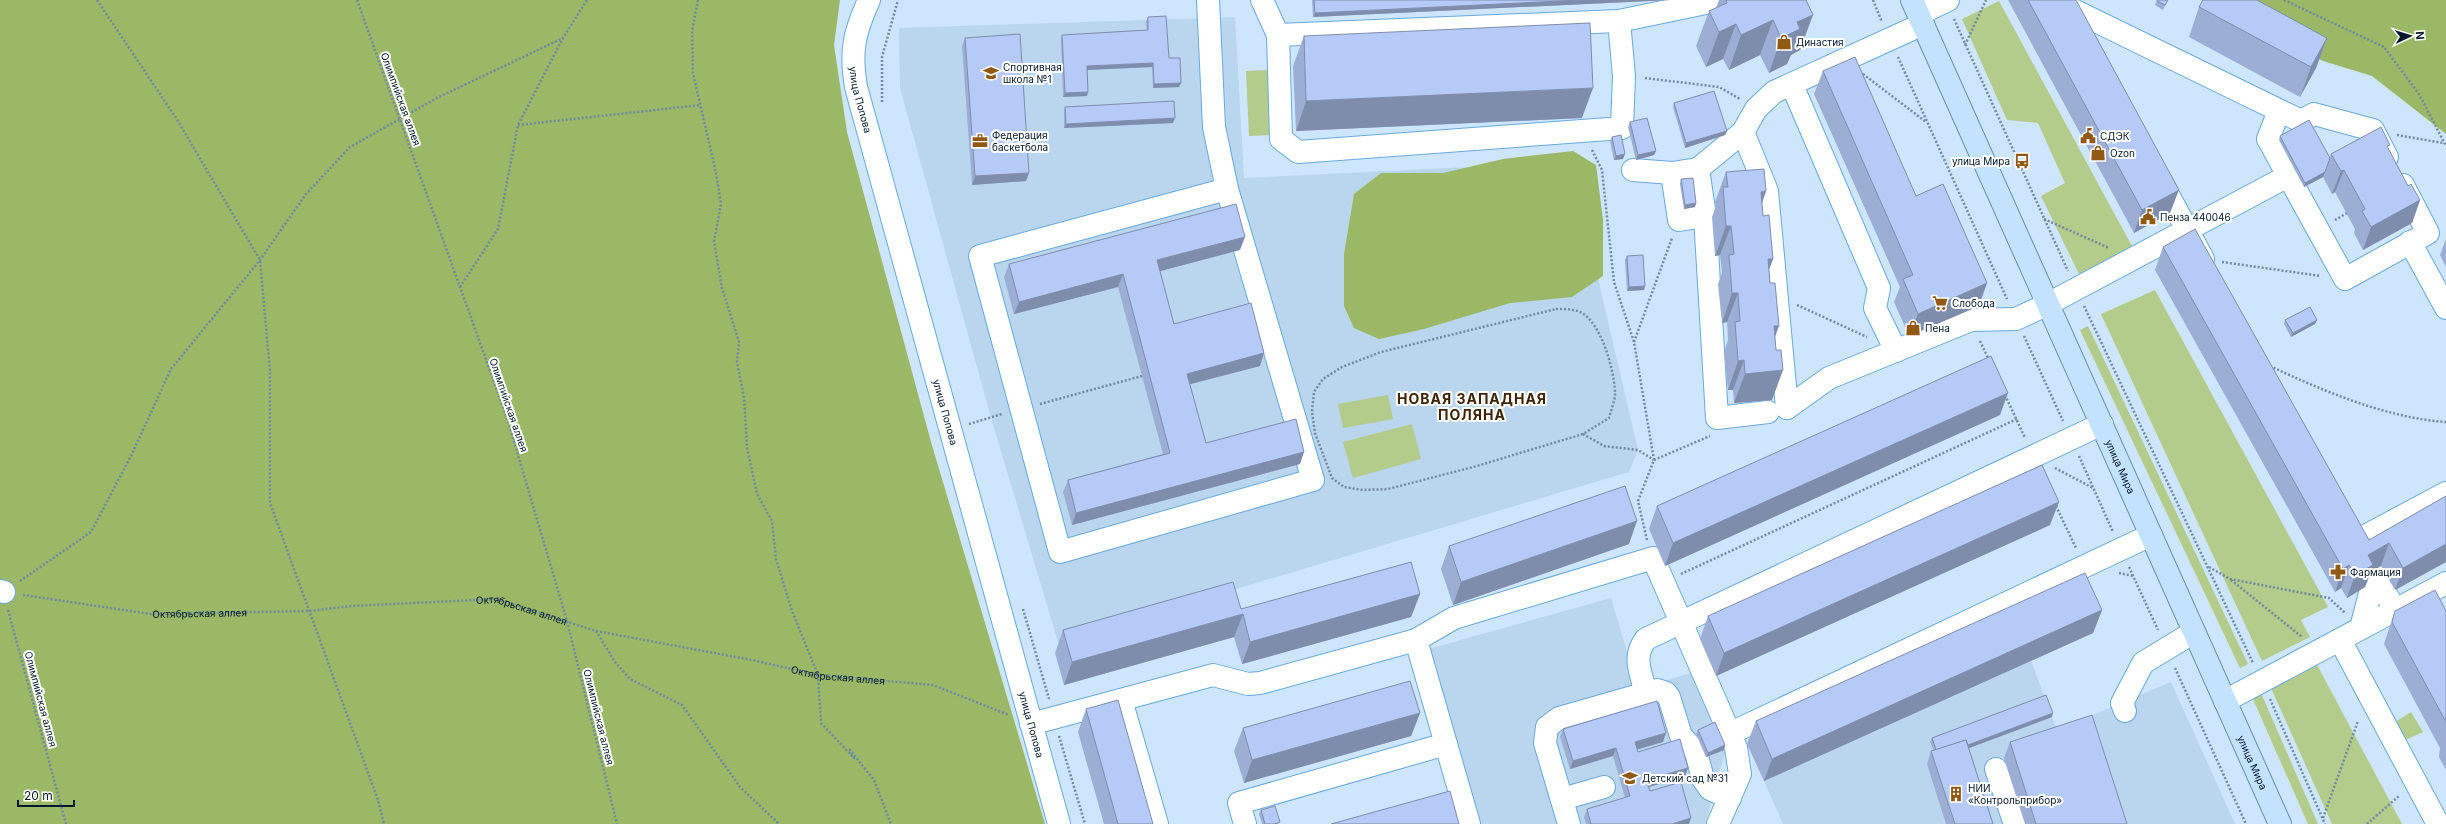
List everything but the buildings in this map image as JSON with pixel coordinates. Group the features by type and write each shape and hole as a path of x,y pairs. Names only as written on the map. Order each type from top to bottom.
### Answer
{"main road":[{"name":"улица Мира","path":"1918,13 2280,824"}],"street":[{"name":"улица Попова","path":"869,0 855,32 852,49 856,87 1059,824"},
{"path":"1208,0 1214,127 1227,190 1313,480 1060,552 980,256 1227,190"},
{"path":"1262,0 1278,35 1281,139 1298,152 1622,128 1624,76 1619,21"},
{"path":"1278,35 1619,21 1720,0"},
{"path":"1633,170 1672,174 1698,169 1743,132 1756,109 1774,92 1890,40 1918,13 1947,1"},
{"path":"2063,3 2080,34"},
{"path":"2063,3 2301,121 2314,114 2373,130 2428,233 2345,279 2268,139 2279,111"},
{"path":"1792,85 1879,288 1875,308 1896,351"},
{"path":"1743,132 1767,192 1787,408 1829,378 1970,320 2016,319 2048,304 2288,176"},
{"path":"2149,160 2207,266"},
{"path":"1698,169 1705,216 1717,418 1768,412"},
{"path":"1672,174 1679,220 1705,216"},
{"path":"2410,242 2446,308"},
{"path":"1646,693 1638,664 1638,654 1640,646 1656,634 2102,424"},
{"path":"2356,541 2446,493"},
{"path":"2346,522 2395,610"},
{"path":"1731,733 2151,535"},
{"path":"1031,724 1213,675 1248,684 1260,683 1416,640 1454,618 1653,558 1731,733 1740,761 1740,774 1718,824"},
{"path":"2362,628 2375,574"},
{"path":"2225,701 2395,610 2432,603 2446,583"},
{"path":"2125,711 2122,703 2143,663 2194,632"},
{"path":"1416,640 1470,824"},
{"path":"2340,640 2438,824"},
{"path":"1569,824 1546,743 1547,727 1559,718 1656,690 1666,693 1681,736 1696,752 1703,779 1710,789 1730,798"},
{"path":"1121,700 1157,824"},
{"path":"1246,824 1239,803 1446,744"},
{"path":"1996,769 2015,824"},
{"path":"1562,799 1604,787"}],"path":[{"path":"97,0 176,118 260,260 270,371 270,503 378,800 384,824"},
{"name":"Олимпийская аллея","path":"357,0 507,418 567,621 617,824"},
{"path":"460,288 498,229 518,125 563,38 587,0"},
{"path":"698,0 692,31 693,74 721,204 714,241 722,288 739,342 738,362 744,398 747,447 757,494 772,521 776,559 792,611 818,675 820,723 854,758 850,750 874,780 891,824"},
{"path":"882,104 882,57 898,0"},
{"path":"1873,0 2016,319 2246,824"},
{"path":"1965,45 1986,0"},
{"path":"2284,0 2384,47 2419,94 2443,143 2446,146"},
{"path":"1947,1 1965,45 2043,219 2262,682 2325,824"},
{"path":"2,592 91,532 132,456 171,369 260,260 306,194 350,147 399,118 517,58 563,38"},
{"path":"1845,60 1928,123"},
{"path":"1624,76 1719,86 1756,109"},
{"path":"518,125 700,105"},
{"path":"2373,130 2443,143"},
{"path":"1576,131 1594,153 1602,170 1614,282 1634,342 1654,460 1638,501 1642,529 1653,558"},
{"path":"2043,219 2133,258"},
{"path":"1634,342 1679,220"},
{"path":"2207,266 2345,279"},
{"path":"1776,296 1868,338"},
{"path":"1583,434 1609,418 1615,394 1608,358 1597,327 1581,312 1569,309 1556,309 1381,352 1342,367 1323,380 1314,392 1312,412 1316,433 1332,478 1344,487 1356,489 1388,489 1477,466 1583,434 1604,446 1638,450 1654,460"},
{"path":"2268,365 2316,388 2390,411 2446,422"},
{"path":"991,418 1142,376"},
{"path":"967,416 971,431"},
{"path":"1664,581 2017,420"},
{"path":"1654,460 1717,433"},
{"path":"2034,456 2094,489"},
{"path":"2208,567 2230,579 2320,651"},
{"path":"2230,579 2330,598 2362,628"},
{"name":"Олимпийская аллея","path":"2,592 66,824"},
{"name":"Октябрьская аллея","path":"2,592 151,614 309,611 351,606 497,599 596,631 752,660 818,675 933,685 1031,724"},
{"path":"1022,605 1085,824"},
{"path":"596,631 615,662 630,679 682,705 740,787 779,824"},
{"path":"2322,818 2358,721"},
{"path":"2367,824 2399,796"}],"shaded area":[{"path":"1235,17 1244,178 1571,162 1638,450 1629,472 1058,642 991,418 900,88 899,28"},
{"path":"1611,598 1638,689 1690,673 1724,750 1725,753 1705,824 1479,824 1428,649"},
{"path":"2031,661 2057,730 2171,682 2235,824 1783,824 1764,781"}],"green space":[{"path":"0,0 840,0 834,45 847,132 931,442 1045,824 0,824"},
{"path":"2201,0 2446,0 2446,134 2372,76 2323,61"},
{"path":"1999,1 2134,250 2080,276 2041,196 2065,183 2038,123 2007,120 1962,19"},
{"path":"1269,70 1272,135 1249,136 1246,71"},
{"path":"1573,151 1596,165 1603,220 1603,276 1572,297 1510,303 1424,329 1379,339 1354,328 1344,306 1344,254 1354,194 1381,173 1443,173 1503,159"},
{"path":"2155,290 2328,607 2301,620 2310,637 2262,661 2101,314"},
{"path":"2088,326 2248,664 2240,668 2080,330"},
{"path":"1388,395 1393,419 1343,428 1338,404"},
{"path":"1412,424 1421,459 1353,478 1343,442"},
{"path":"2316,663 2402,824 2332,824 2270,686"},
{"path":"2261,693 2318,824 2308,824 2252,697"},
{"path":"2411,712 2423,732 2401,742 2392,724"}],"place":[{"name":"Династия","path":"1784,42"},
{"name":"Спортивная школа №1","path":"991,73"},
{"name":"СДЭК","path":"2088,136"},
{"name":"Федерация баскетбола","path":"980,141"},
{"name":"Ozon","path":"2098,153"},
{"name":"улица Мира","path":"2022,161"},
{"name":"Пенза 440046","path":"2148,217"},
{"name":"Слобода","path":"1940,303"},
{"name":"Пена","path":"1913,328"},
{"name":"Фармация","path":"2338,572"},
{"name":"Детский сад №31","path":"1630,778"},
{"name":"НИИ «Контрольприбор»","path":"1956,794"}],"district":[{"name":"НОВАЯ ЗАПАДНАЯ ПОЛЯНА","path":"1472,408"}]}
